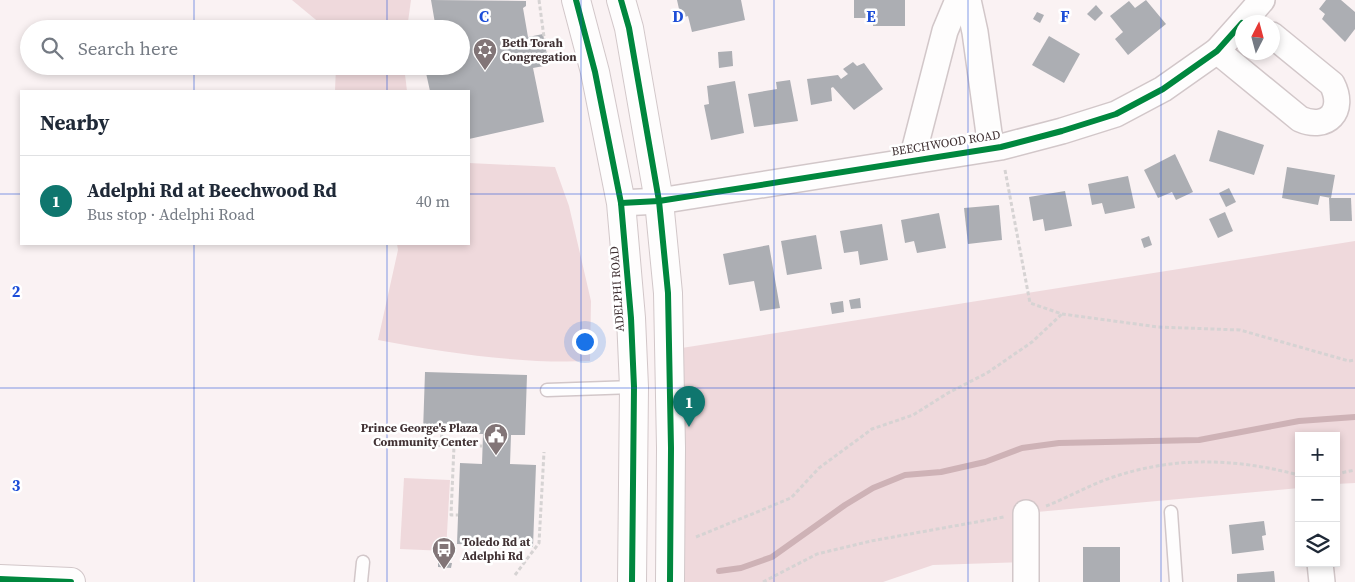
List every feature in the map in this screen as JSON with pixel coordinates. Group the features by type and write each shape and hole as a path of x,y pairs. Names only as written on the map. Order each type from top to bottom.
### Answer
{"main road":[{"name":"ADELPHI ROAD","path":"576,0 595,72 621,203 631,318 634,386 632,582"},
{"path":"620,0 629,28 659,201 668,292 671,448 670,582"},
{"path":"8,580 71,582"}],"street":[{"path":"912,159 945,31 958,0"},
{"path":"968,0 998,157"},
{"name":"BEECHWOOD ROAD","path":"621,203 659,201 912,159 998,157 1062,131 1116,114 1163,89 1217,51 1235,33"},
{"path":"1217,51 1300,119 1312,124 1323,122 1337,108 1338,95 1332,84 1280,41"},
{"path":"1026,513 1026,582"},
{"path":"1320,567 1322,582"}],"lane":[{"path":"547,390 634,386"},
{"path":"1171,512 1176,582"},
{"path":"361,582 363,562"}],"path":[{"path":"540,0 548,52 546,52"},
{"path":"998,157 1030,303 1062,314 1158,327 1240,330 1349,361 1355,360"},
{"path":"696,537 791,498 819,468 872,429 913,415 948,393 986,373 1032,342 1062,314"},
{"path":"441,445 442,432"},
{"path":"372,440 454,446 482,446"},
{"path":"454,446 451,515 458,515"},
{"path":"515,575 539,543 544,452"},
{"path":"763,582 817,554 871,541 1026,513 1108,479 1144,468 1215,460 1270,468 1295,474"},
{"path":"1340,473 1355,470"}],"shaded area":[{"path":"292,0 411,0 408,20 316,20"},
{"path":"336,75 405,75 407,90 335,90"},
{"path":"470,163 555,167 569,206 591,301 590,361 510,359 378,340 398,250 397,245 470,245"},
{"path":"1355,241 1355,483 1340,484 1340,432 1295,432 1295,488 1026,513 1026,562 933,565 883,582 670,582 669,350"},
{"path":"404,478 450,480 446,551 400,549"}],"building":[{"name":"Beth Torah Congregation","path":"431,0 526,1 526,6 523,8 528,37 543,34 549,65 533,68 544,122 470,139 470,90 430,90 426,75 470,75 470,20 434,20"},
{"path":"677,0 741,0 745,20 692,32 688,16 681,18"},
{"path":"854,0 905,0 905,26 873,26 873,18 854,18"},
{"path":"1146,0 1166,24 1128,55 1115,39 1123,32 1110,16 1129,1 1135,8"},
{"path":"1326,0 1341,0 1355,12 1355,29 1345,42 1322,19 1325,14 1319,9"},
{"path":"1096,5 1103,13 1095,21 1087,14"},
{"path":"1037,12 1044,15 1040,23 1033,19"},
{"path":"1049,36 1080,54 1064,83 1032,65"},
{"path":"732,51 733,66 719,68 718,52"},
{"path":"853,62 857,66 864,63 883,89 854,110 833,87 831,88 832,101 811,105 807,79 838,75 841,79 848,74 843,69"},
{"path":"790,80 798,121 754,127 748,94 777,89 776,82"},
{"path":"735,81 744,133 711,140 704,105 709,104 707,86"},
{"path":"1218,130 1264,145 1254,175 1209,161"},
{"path":"1175,154 1193,192 1176,200 1172,192 1158,198 1144,170"},
{"path":"1287,167 1335,175 1331,198 1320,196 1318,205 1282,198"},
{"path":"1128,176 1135,208 1105,214 1102,203 1092,205 1088,184"},
{"path":"1229,188 1236,202 1226,207 1219,193"},
{"path":"1065,191 1072,226 1045,231 1043,219 1033,221 1029,197"},
{"path":"1329,198 1351,198 1352,221 1330,221"},
{"path":"999,205 1002,240 968,244 964,208"},
{"path":"1225,212 1233,231 1218,238 1209,219"},
{"path":"939,213 946,248 917,253 914,241 905,243 901,220"},
{"path":"882,224 888,260 860,265 858,251 844,253 840,231"},
{"path":"816,235 822,269 787,275 781,241"},
{"path":"1149,236 1152,245 1144,248 1141,239"},
{"path":"769,245 780,308 760,311 754,281 729,285 723,254"},
{"path":"860,298 861,308 851,309 849,300"},
{"path":"843,301 844,312 832,314 830,303"},
{"name":"Prince George's Plaza Community Center","path":"425,372 527,375 525,435 511,435 510,464 536,465 533,547 457,544 460,463 482,464 483,434 423,432"},
{"path":"1264,521 1266,535 1262,536 1264,550 1232,554 1229,525"},
{"path":"1083,547 1120,547 1120,582 1083,582"},
{"path":"438,562 452,563 451,568 438,567"},
{"path":"1274,571 1275,582 1237,582 1237,574"}],"waterway":[{"path":"719,571 741,568 772,557 845,505 873,488 905,475 941,472 985,462 1022,448 1059,443 1199,440 1299,421 1355,417"}],"cycle path":[{"path":"576,0 595,72 621,203 631,318 634,387 632,582"},
{"path":"621,0 629,28 659,201 668,293 671,448 670,582"},
{"path":"621,203 659,201 1001,147 1062,131 1116,114 1163,89 1217,51 1235,31"},
{"path":"0,579 71,582"}],"place":[{"name":"Beth Torah Congregation","path":"485,71"},
{"name":"Adelphi Rd at Beechwood Rd","path":"689,427"},
{"name":"Prince George's Plaza Community Center","path":"496,456"},
{"name":"Toledo Rd at Adelphi Rd","path":"444,570"}]}
